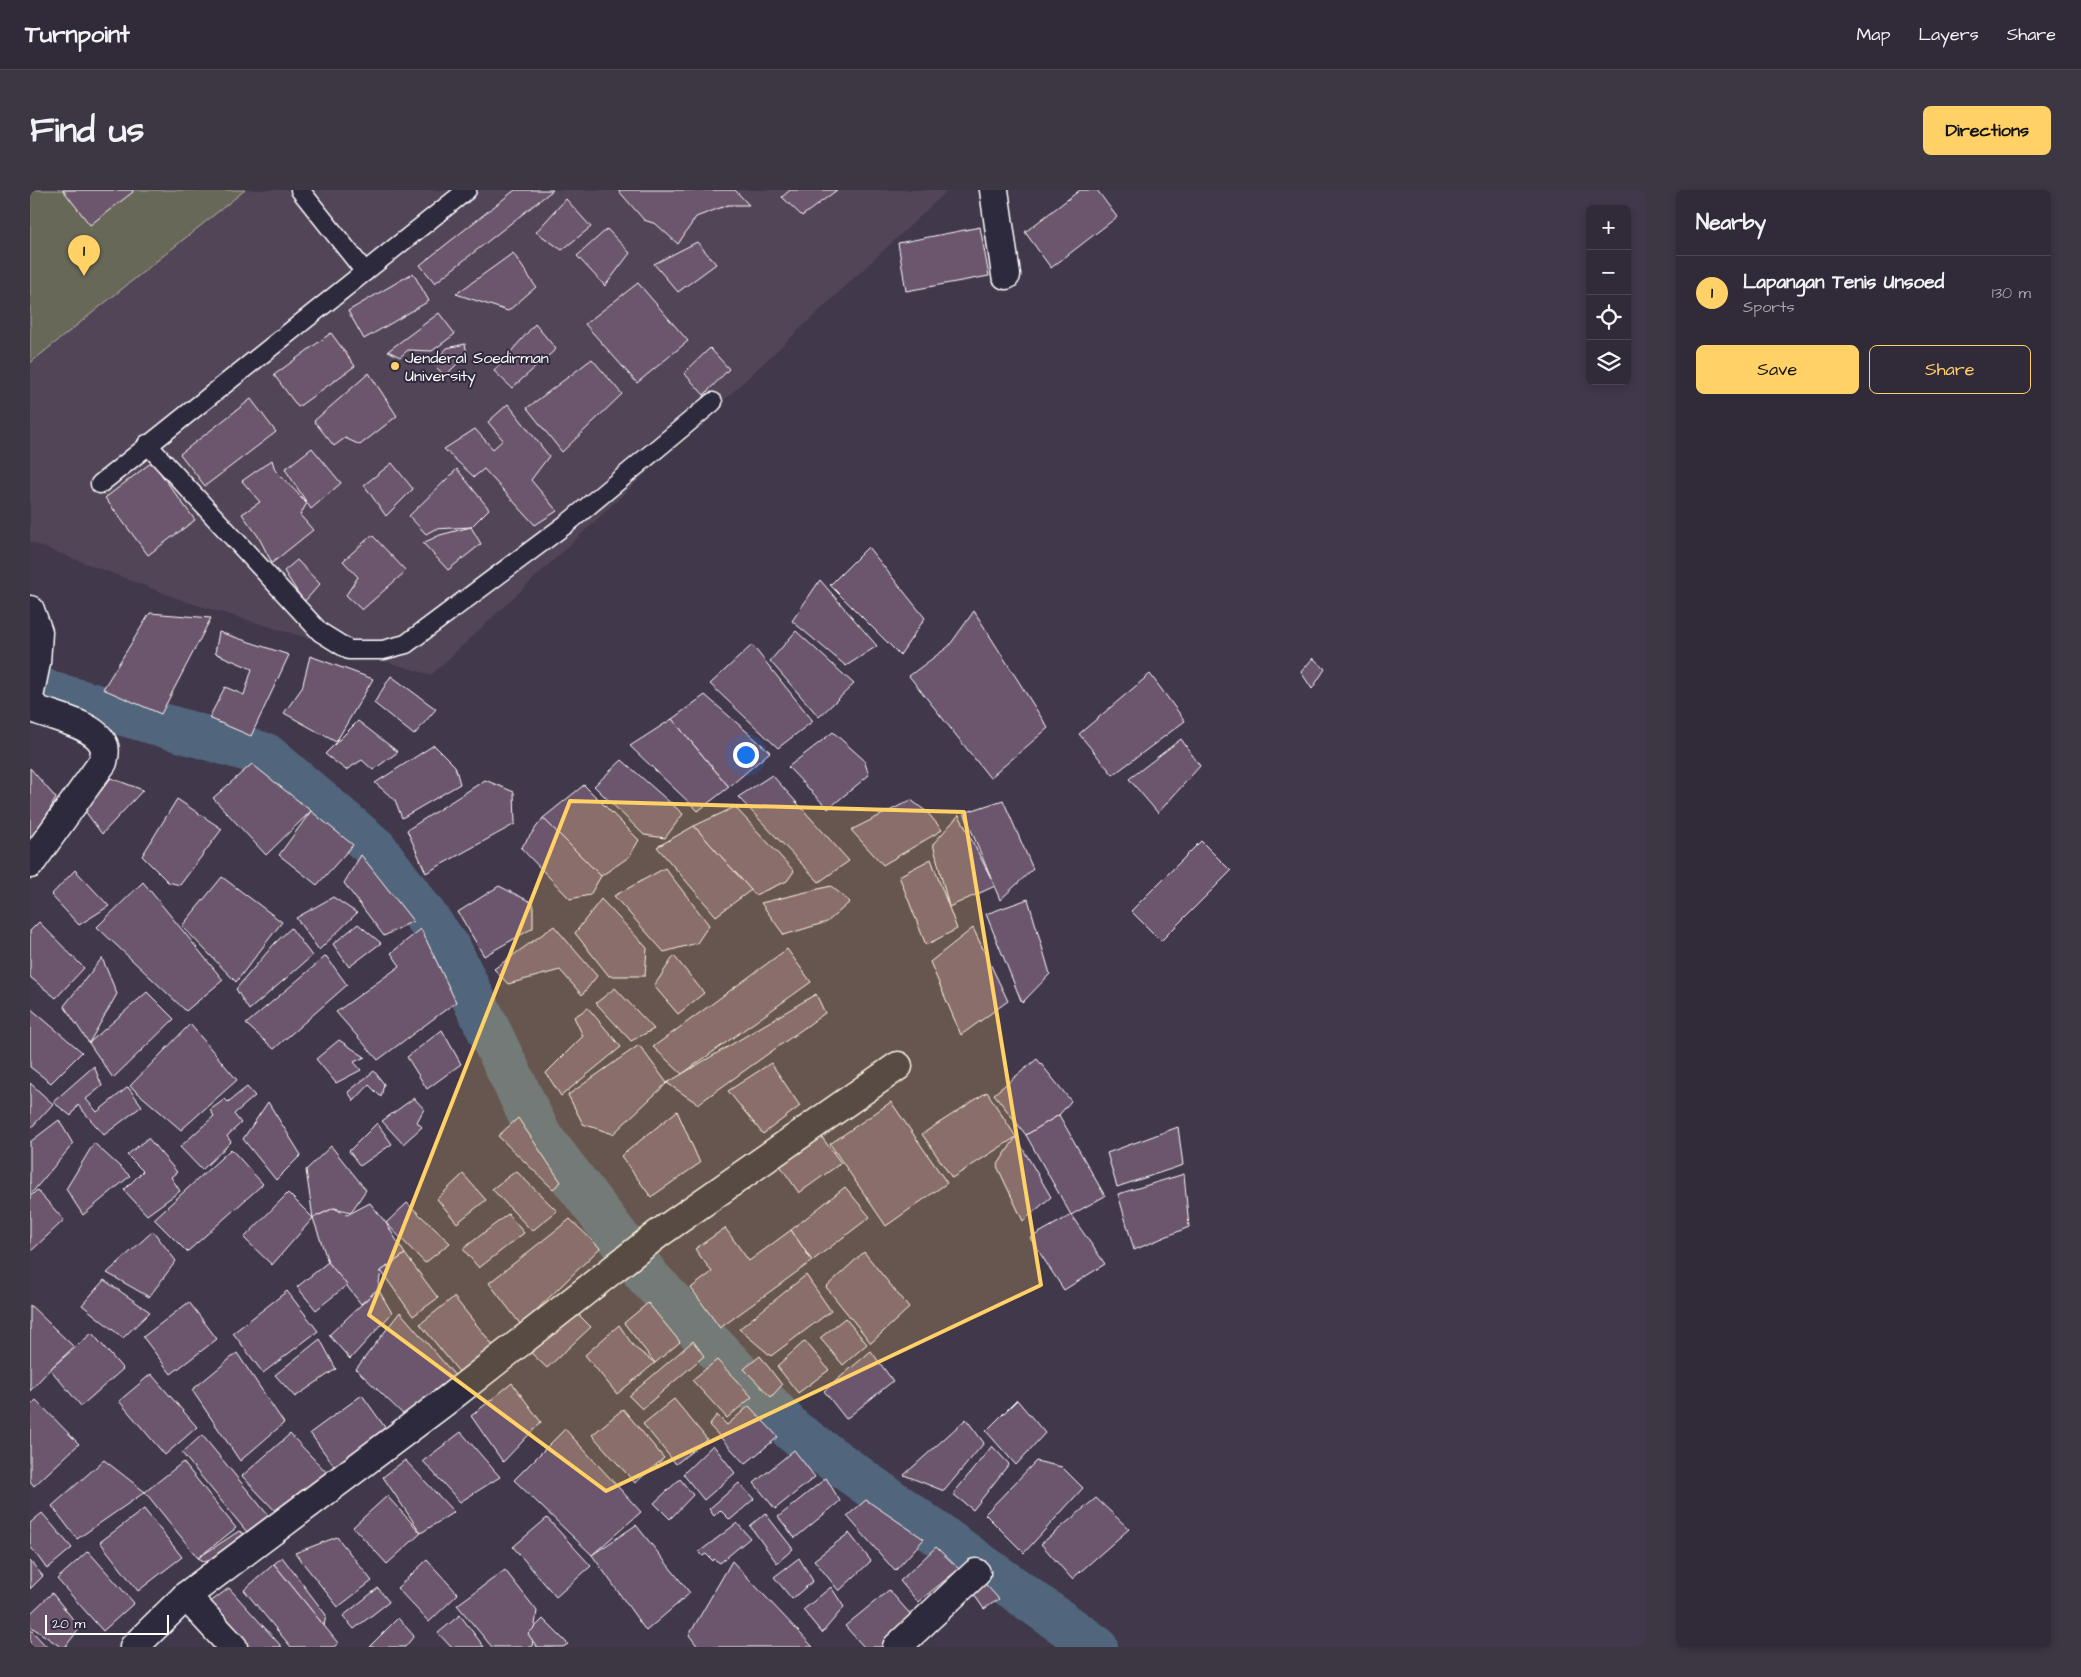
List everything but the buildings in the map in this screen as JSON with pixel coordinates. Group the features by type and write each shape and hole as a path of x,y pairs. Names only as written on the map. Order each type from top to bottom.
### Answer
{"street":[{"path":"994,190 1006,276"},
{"path":"30,610 38,632 36,663 30,692"},
{"path":"30,701 40,711 91,730 100,738 105,748 103,762 30,864"},
{"path":"134,1647 186,1596 443,1404 658,1234 898,1066"},
{"path":"898,1647 976,1573"},
{"path":"186,1596 233,1647"}],"lane":[{"path":"300,190 365,272"},
{"path":"100,484 147,444 467,190"},
{"path":"147,444 320,632 349,650 383,650 406,644 569,522 713,402"}],"highlighted area":[{"path":"570,801 964,812 1041,1285 606,1491 369,1315"}],"shaded area":[{"name":"Jenderal Soedirman University","path":"30,190 948,190 431,675 187,602 30,542"}],"green space":[{"path":"30,190 245,190 30,363"}],"waterway":[{"path":"30,687 266,755 376,849 449,948 540,1136 649,1278 793,1431 1096,1647"}],"place":[{"name":"Lapangan Tenis Unsoed","path":"84,276"},
{"name":"Jenderal Soedirman University","path":"395,366"}]}
